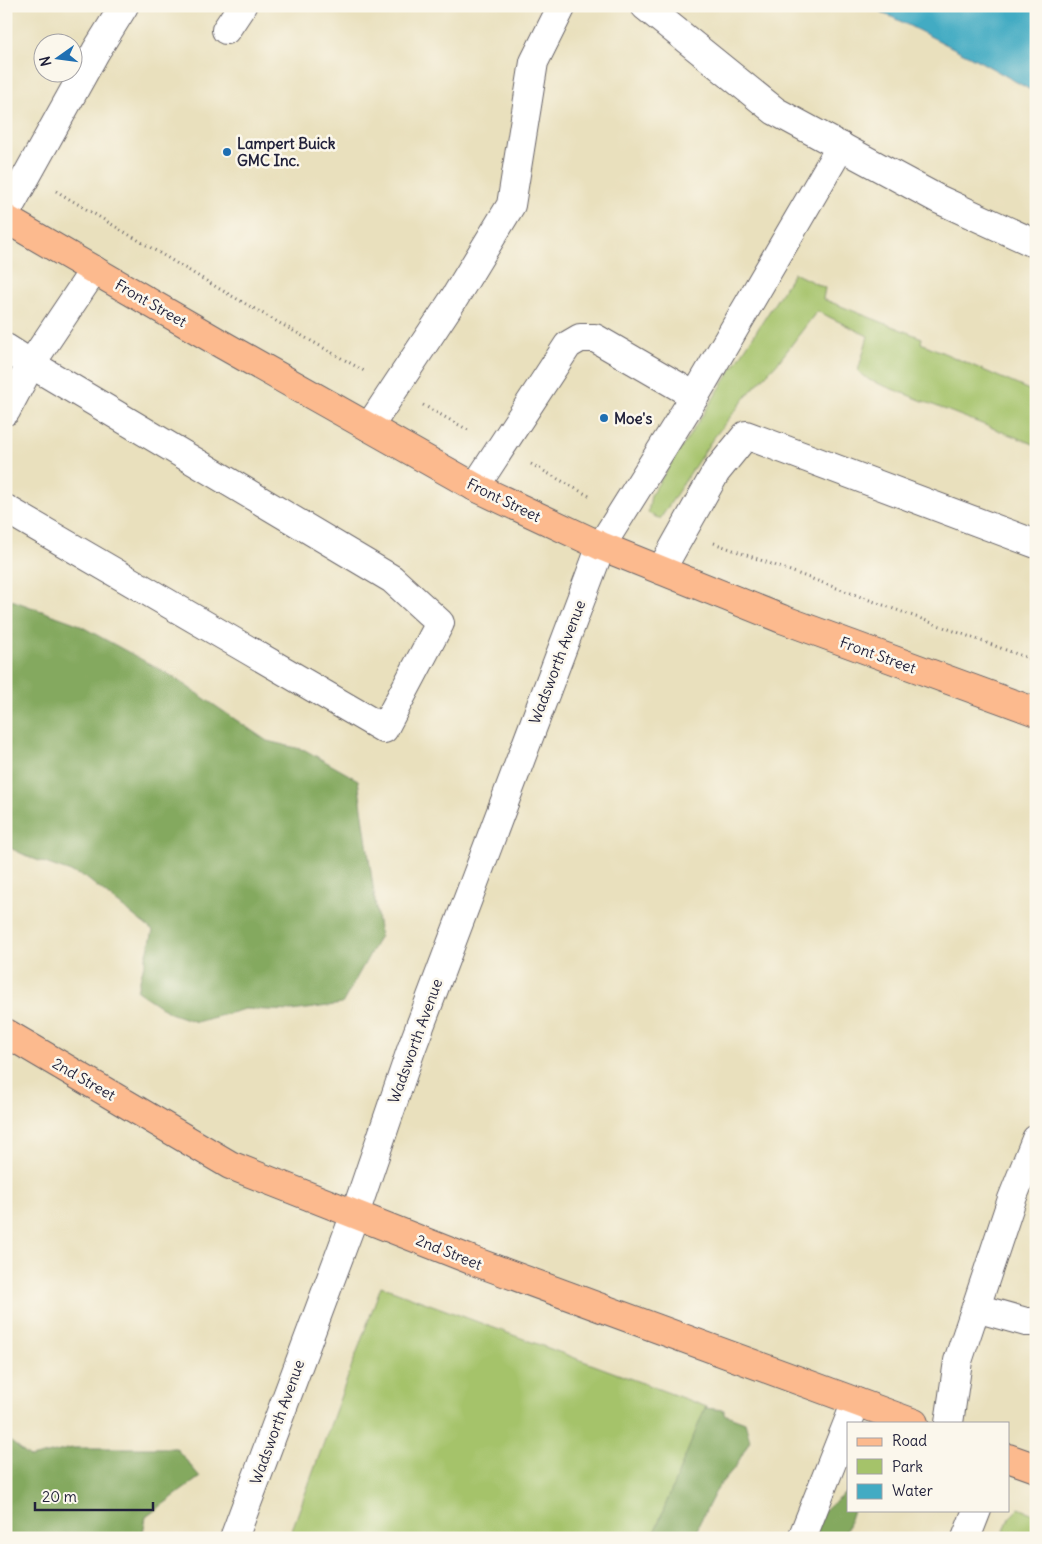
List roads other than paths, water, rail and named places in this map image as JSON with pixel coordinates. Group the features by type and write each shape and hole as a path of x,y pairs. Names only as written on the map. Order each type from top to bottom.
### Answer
{"main road":[{"name":"Front Street","path":"6,219 223,345 474,487 601,546 782,619 1036,712"},
{"name":"2nd Street","path":"6,1033 230,1165 471,1260 911,1422"},
{"path":"1010,1459 1036,1468"}],"street":[{"path":"6,213 96,51 124,6"},
{"path":"226,30 242,6"},
{"path":"369,427 454,297 511,205 534,62 562,6"},
{"path":"645,6 775,111 938,199 1036,244"},
{"name":"Wadsworth Avenue","path":"234,1538 355,1214 411,1050 601,546 695,396 841,146"},
{"path":"6,411 31,364 94,270"},
{"path":"474,487 568,344 580,338 594,338 695,396"},
{"path":"6,348 392,579 440,623 384,729 6,509"},
{"path":"661,570 716,472 746,435 1036,544"},
{"path":"949,1422 958,1361 1012,1199 1036,1139"},
{"path":"976,1308 1026,1322 1036,1322"},
{"path":"848,1422 856,1402"},
{"path":"802,1538 847,1425"},
{"path":"966,1538 976,1512"}],"water":[{"path":"870,6 1036,6 1036,93 981,62"}],"place":[{"name":"Lampert Buick GMC Inc.","path":"227,152"},
{"name":"Moe's","path":"604,418"}]}
